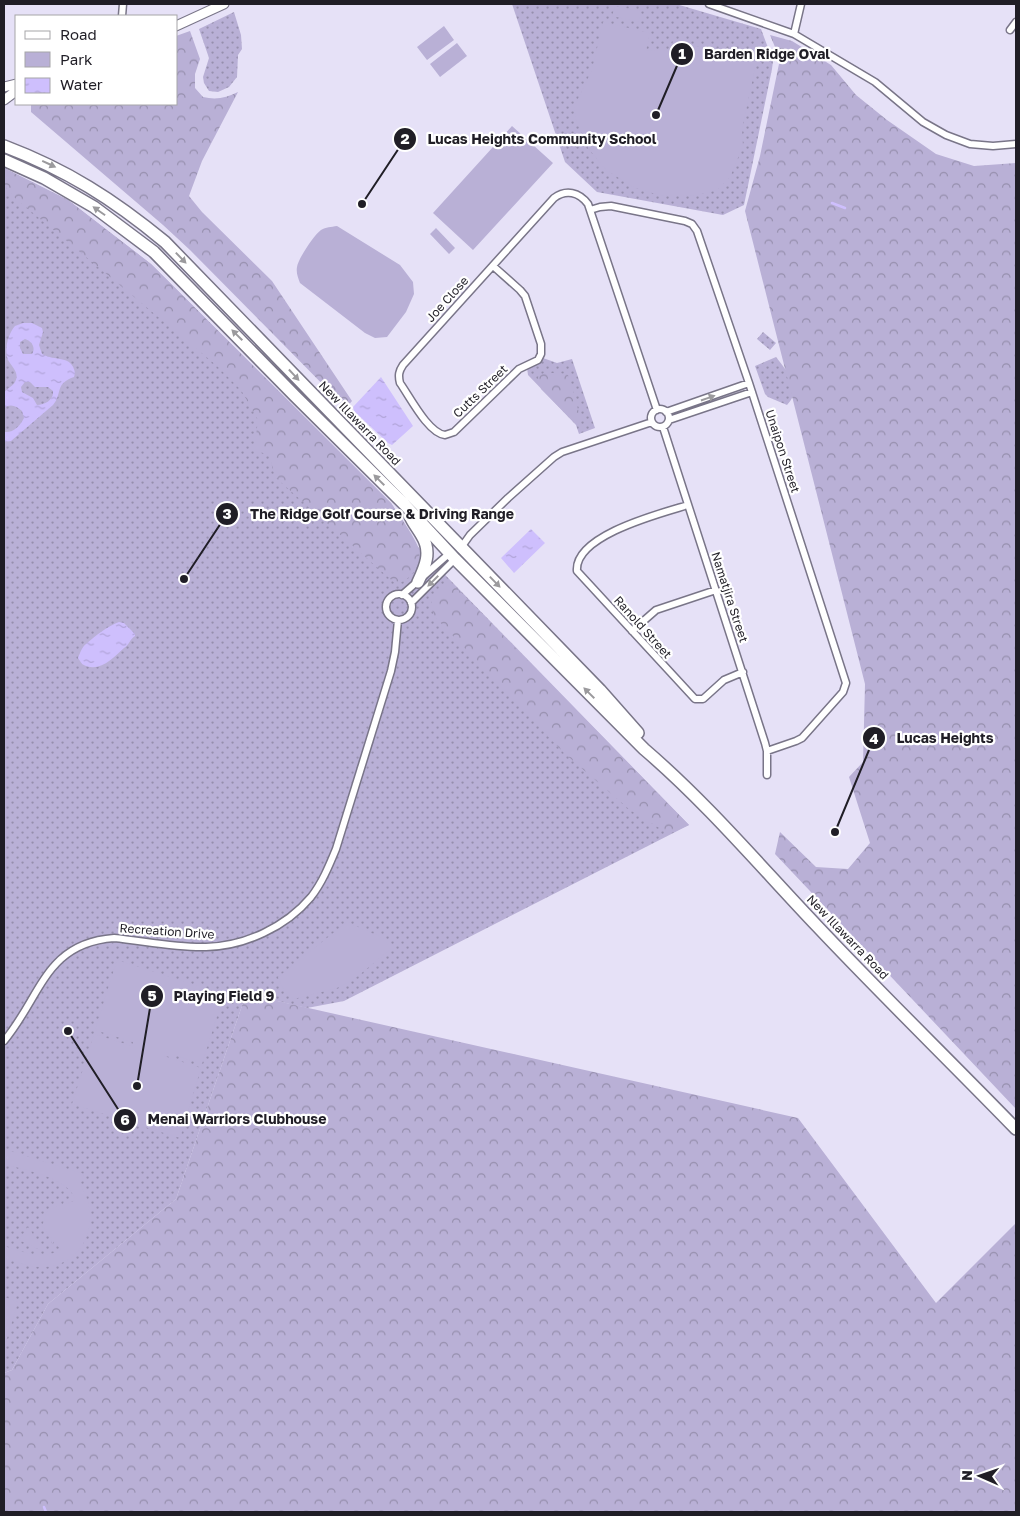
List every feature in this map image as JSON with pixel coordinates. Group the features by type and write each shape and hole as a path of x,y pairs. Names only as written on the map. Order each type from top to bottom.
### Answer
{"highway":[{"name":"New Illawarra Road","path":"4,146 53,166 95,190 134,217 165,242 600,690 649,746 661,764"},
{"name":"New Illawarra Road","path":"4,160 44,178 94,207 154,252 644,750 661,764 738,840 816,926 1016,1129"},
{"path":"404,504 428,551 425,567 418,582"}],"street":[{"path":"178,25 224,4"},
{"path":"709,4 794,34 875,82 922,122 946,135 970,144 993,146 1016,144"},
{"path":"794,34 801,4"},
{"path":"1010,30 1016,22"},
{"path":"4,100 15,92"},
{"name":"Joe Close","path":"445,435 436,432 428,424 400,383 399,373 403,365 554,198 563,193 574,193 584,199 590,210"},
{"name":"Unaipon Street","path":"590,210 611,206 685,220 692,224 697,231 750,383 846,683 843,692 802,738 796,742 767,751"},
{"path":"590,210 657,410"},
{"name":"Cutts Street","path":"445,435 454,432 518,369 538,360 541,354 541,344 525,296 493,266"},
{"path":"657,410 666,412 750,383"},
{"path":"652,422 655,426 663,427 669,420 752,392"},
{"path":"652,422 653,414 657,410"},
{"path":"666,412 669,420"},
{"path":"452,556 402,595 391,597 386,607 388,615 398,620 405,618 410,613 411,603 461,547 470,535 554,457 562,452 652,422"},
{"name":"Namatjira Street","path":"663,427 767,751 767,774"},
{"name":"Ranold Street","path":"688,505 615,530 596,542 581,557 577,564 579,575 691,696 699,700 724,680 743,672"},
{"path":"632,631 656,610 716,590"},
{"path":"402,595 411,603"},
{"name":"Recreation Drive","path":"4,1041 12,1032 56,962 82,944 100,939 114,938 205,947 240,943 278,925 311,897 326,872 336,849 391,671 398,620"}],"green space":[{"path":"512,4 676,4 761,29 773,61 744,205 723,215 597,192 565,162"},
{"path":"615,6 641,11 639,22 612,16"},
{"path":"234,12 241,35 242,49 238,55 237,77 229,87 218,92 209,91 203,77 209,58 199,29"},
{"path":"603,22 650,33 646,51 664,50 670,52 673,41 757,59 742,129 743,146 730,177 717,190 694,196 659,195 635,188 606,170 588,148 576,120 574,107 592,70"},
{"path":"444,26 454,40 427,60 417,47"},
{"path":"190,31 200,59 195,74 195,88 203,97 225,97 238,92 202,161 189,196 202,212 272,281 352,401 346,408 190,250 31,112 31,105 178,105 178,35"},
{"path":"770,35 792,41 831,65 856,95 887,120 936,154 974,166 1016,163 1016,1109 775,854 780,832 816,867 848,869 870,843 849,777 863,762 865,684 745,211 760,156 780,59"},
{"path":"457,43 467,56 440,77 430,64"},
{"path":"512,126 553,163 473,250 433,213"},
{"path":"4,168 68,200 151,264 391,503 418,547 689,825 344,1001 307,1008 246,994 176,1199 48,1304 12,1370 4,1373"},
{"path":"4,168 68,200 151,264 391,503 410,531 418,547 419,559 417,565 407,579 396,584 276,478 268,454 254,451 258,420 241,390 216,365 15,198 4,185"},
{"path":"337,226 400,265 413,282 414,294 406,312 387,337 375,338 365,333 300,283 297,267 307,247 321,230"},
{"path":"436,228 455,248 449,254 430,234"},
{"path":"763,332 776,343 770,350 757,339"},
{"path":"776,357 792,380 794,393 787,405 765,394 755,366"},
{"path":"543,358 557,363 572,359 595,428 579,434 576,425 528,375 527,368"},
{"path":"545,372 568,375 581,419 578,426 541,389 538,377"},
{"path":"451,582 689,825 669,834 630,810 564,753 434,616 431,604 433,598"},
{"path":"347,922 383,938 391,949 353,980 337,988 294,999 285,993 278,977"},
{"path":"117,960 224,994 202,1064 165,1052 164,1056 201,1068 180,1138 72,1104 94,1034 132,1046 133,1042 95,1030"},
{"path":"246,994 798,1118 936,1303 1016,1223 1016,1512 4,1512 4,1373 12,1370 48,1304 176,1199"},
{"path":"4,1149 84,1174 80,1185 87,1198 90,1224 80,1248 71,1257 59,1264 35,1267 4,1258 4,1246 25,1253 39,1255 61,1250 54,1241 51,1245 52,1239 42,1226 48,1209 63,1204 65,1199 67,1199 66,1204 76,1200 64,1185 55,1180 4,1164"},
{"path":"28,1227 43,1249 42,1251 19,1240"},
{"path":"4,1297 18,1302 4,1348"}],"water":[{"path":"23,323 32,323 42,328 43,332 39,345 42,354 67,361 73,367 75,373 74,377 61,386 53,405 11,441 4,442 4,432 16,428 24,418 22,411 16,407 11,405 4,408 4,393 14,383 17,376 8,360 6,351 9,337 15,326","holes":["25,339 33,345 32,354 23,354 20,348 20,342","25,382 30,382 35,387 48,387 53,391 52,397 46,403 37,405 33,398 22,392 21,387"]},
{"path":"381,377 413,426 392,445 354,411 353,407"},
{"path":"531,529 545,543 514,573 501,558"},
{"path":"119,622 124,623 135,636 105,664 88,667 82,664 78,658 85,645 110,626"}],"waterway":[{"path":"832,203 845,208"},
{"path":"44,1507 46,1512"}],"place":[{"name":"Barden Ridge Oval","path":"656,115"},
{"name":"Lucas Heights Community School","path":"362,204"},
{"name":"The Ridge Golf Course & Driving Range","path":"184,579"},
{"name":"Lucas Heights","path":"835,832"},
{"name":"Menai Warriors Clubhouse","path":"68,1031"},
{"name":"Playing Field 9","path":"137,1086"}]}
